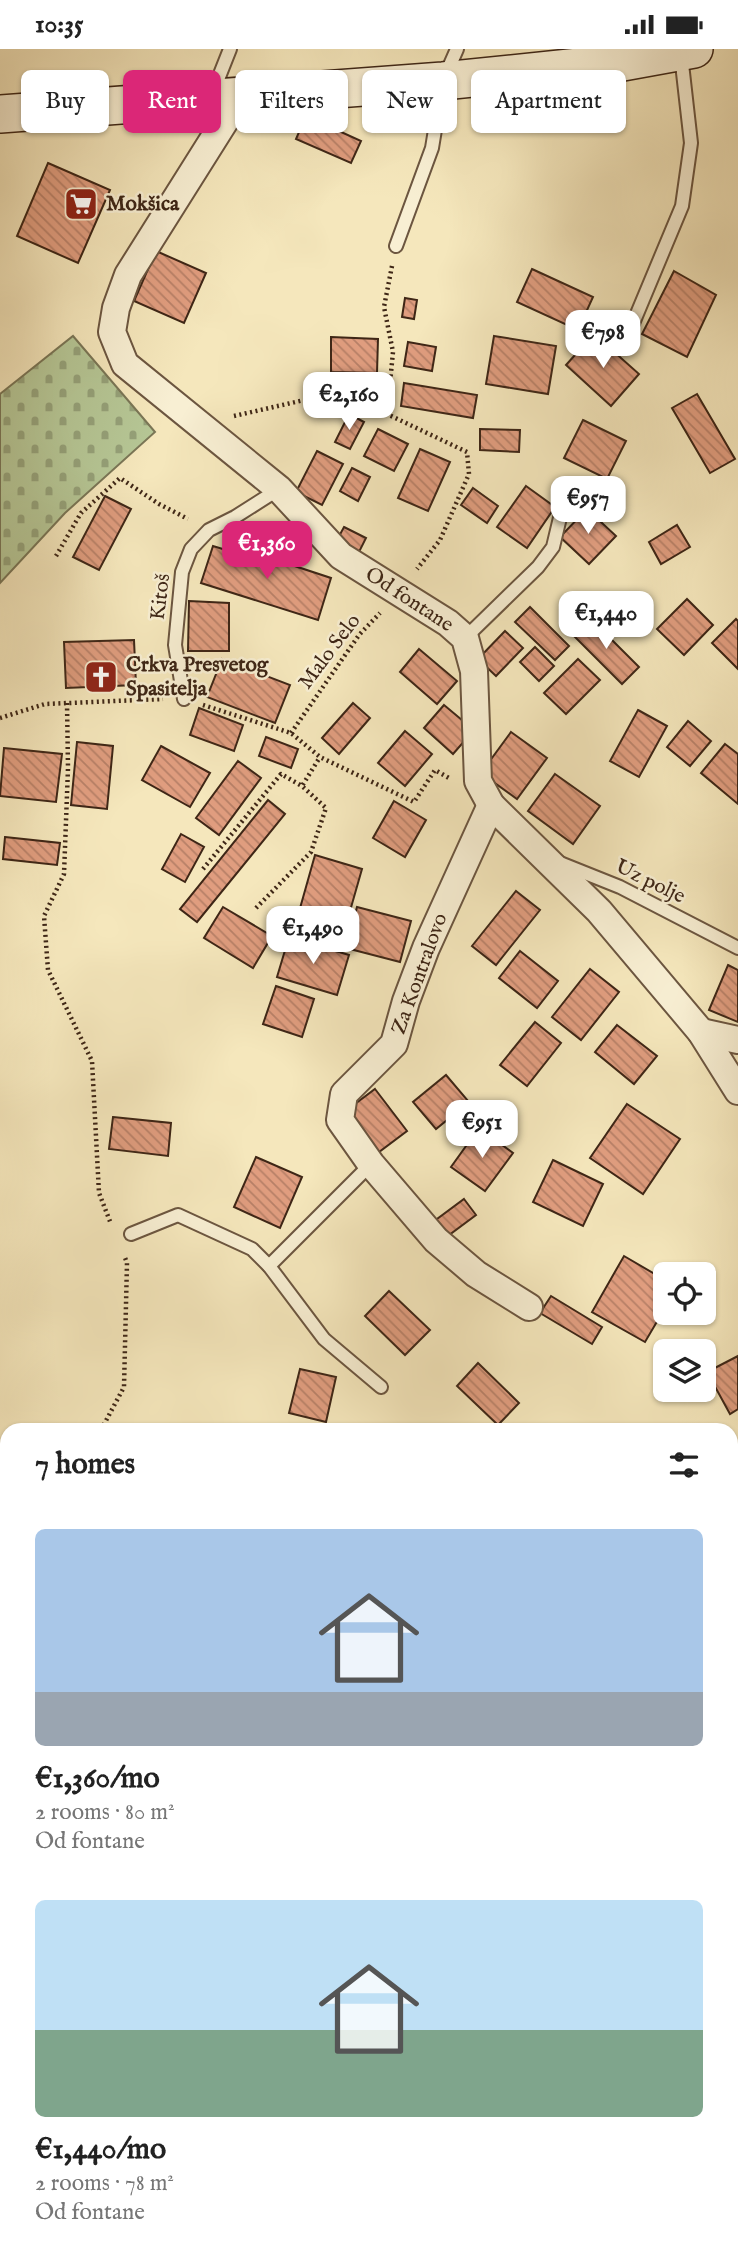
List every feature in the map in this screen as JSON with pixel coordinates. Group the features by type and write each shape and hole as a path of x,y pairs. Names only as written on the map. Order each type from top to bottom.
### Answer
{"main road":[{"path":"0,114 225,98 450,65 617,63 687,50"}],"street":[{"name":"Od fontane","path":"225,98 128,275 116,308 112,332 125,364 279,489 341,556 448,623 465,638 474,671 478,781 491,805 599,911 701,1032 738,1091"},
{"name":"Za Kontralovo","path":"491,805 426,949 394,1044 344,1094 340,1120 371,1164 436,1240 476,1274 529,1307"},
{"path":"701,1032 738,1041"}],"lane":[{"path":"225,98 230,49"},
{"path":"629,333 682,206 691,143 687,50"},
{"path":"396,246 432,148 450,65"},
{"path":"465,638 538,567 553,547 568,484"},
{"name":"Kitoš","path":"184,699 175,645 182,572 191,549 209,530 279,489"},
{"name":"Uz polje","path":"543,856 620,887 738,948"},
{"path":"270,1266 371,1164"},
{"path":"131,1234 178,1215 252,1249 270,1266 324,1339 381,1387"}],"path":[{"path":"197,421 254,413 322,395 388,397 393,352 384,307 396,246"},
{"name":"Malo Selo","path":"291,733 359,635 398,593 440,540 469,474 467,453 387,414 388,397"},
{"path":"56,556 81,513 120,478 159,504 209,530"},
{"path":"0,718 45,704 149,698 184,699 291,733 320,757 414,802 435,770 460,785 478,781"},
{"path":"66,703 68,768 64,874 44,916 48,970 92,1061 99,1193 113,1228"},
{"path":"302,786 320,757"},
{"path":"203,869 281,774 302,786 326,808 310,852 256,908"},
{"path":"105,1423 124,1387 127,1263 122,1251"}],"green space":[{"path":"73,336 155,432 65,513 0,583 0,394"}],"building":[{"path":"299,133 343,133 361,141 351,163 296,139"},
{"path":"48,163 110,190 78,263 17,236"},
{"path":"156,251 206,273 184,323 134,301"},
{"path":"532,269 593,297 578,330 517,302"},
{"path":"674,271 716,295 687,357 642,334"},
{"path":"405,298 417,300 414,319 402,317"},
{"path":"594,334 639,374 611,406 566,365"},
{"path":"494,336 556,346 548,394 486,384"},
{"path":"331,337 378,339 377,373 331,372"},
{"path":"408,342 436,347 432,371 404,366"},
{"path":"404,383 477,395 473,418 401,406"},
{"path":"697,394 735,459 710,473 672,408"},
{"path":"349,414 364,422 350,449 335,442"},
{"path":"583,420 626,441 607,479 564,458"},
{"path":"378,429 408,444 394,471 364,456"},
{"path":"480,429 520,430 519,452 480,450"},
{"path":"420,449 450,462 428,511 398,498"},
{"path":"317,451 343,464 322,505 296,492"},
{"path":"352,468 370,477 358,501 340,491"},
{"path":"526,486 555,507 527,548 497,527"},
{"path":"473,488 498,506 487,523 461,505"},
{"path":"105,496 131,509 99,570 73,557"},
{"path":"587,509 616,536 589,564 560,537"},
{"path":"677,525 690,547 661,564 649,542"},
{"path":"344,527 366,538 359,552 337,540"},
{"name":"Crkva Presvetog Spasitelja","path":"228,544 331,578 318,620 201,583 213,546 226,550"},
{"path":"687,599 713,625 684,655 657,629"},
{"path":"189,601 229,603 229,651 188,651"},
{"path":"530,607 569,646 555,660 515,622"},
{"path":"591,619 639,667 622,684 574,636"},
{"path":"736,619 738,621 738,669 712,643"},
{"path":"505,631 523,648 496,676 478,659"},
{"path":"134,640 136,685 66,688 64,642"},
{"path":"535,647 554,666 539,681 520,662"},
{"path":"419,649 457,681 437,704 400,672"},
{"path":"222,659 290,685 275,723 207,697"},
{"path":"578,659 600,680 566,714 544,693"},
{"path":"353,703 370,718 339,754 322,738"},
{"path":"444,705 474,730 453,754 424,728"},
{"path":"199,708 243,725 234,751 190,735"},
{"path":"638,710 667,726 639,777 610,761"},
{"path":"688,721 711,741 690,766 667,747"},
{"path":"405,731 432,754 405,786 378,763"},
{"path":"511,732 547,758 517,799 481,773"},
{"path":"266,737 298,749 291,768 259,756"},
{"path":"77,742 113,746 107,809 71,805"},
{"path":"725,744 738,754 738,804 701,773"},
{"path":"161,746 210,773 190,807 142,780"},
{"path":"4,748 62,754 56,802 0,796"},
{"path":"238,761 261,778 219,835 196,818"},
{"path":"555,774 600,806 573,844 528,811"},
{"path":"268,800 285,814 197,922 180,909"},
{"path":"394,801 426,820 405,857 373,838"},
{"path":"181,834 204,847 185,882 162,869"},
{"path":"5,837 60,843 57,865 3,859"},
{"path":"315,855 362,869 342,939 295,926"},
{"path":"516,891 540,910 496,965 472,946"},
{"path":"223,907 272,936 253,968 204,938"},
{"path":"357,907 411,921 400,962 346,948"},
{"path":"289,937 349,955 337,995 277,977"},
{"path":"520,951 558,981 537,1008 499,978"},
{"path":"728,965 738,970 738,1022 709,1010"},
{"path":"590,969 619,992 581,1040 552,1017"},
{"path":"276,986 314,999 302,1037 263,1024"},
{"path":"535,1022 561,1043 527,1086 500,1065"},
{"path":"617,1025 657,1056 634,1084 595,1052"},
{"path":"446,1075 469,1102 436,1129 413,1102"},
{"path":"375,1089 407,1131 379,1152 347,1110"},
{"path":"627,1104 680,1139 643,1194 590,1158"},
{"path":"113,1117 171,1123 168,1156 109,1149"},
{"path":"479,1128 513,1153 485,1191 451,1167"},
{"path":"256,1157 302,1177 280,1228 234,1207"},
{"path":"553,1160 603,1184 583,1226 533,1202"},
{"path":"464,1199 476,1215 445,1238 433,1222"},
{"path":"624,1256 653,1273 655,1325 645,1342 592,1312"},
{"path":"389,1291 430,1330 405,1355 365,1316"},
{"path":"551,1296 602,1327 592,1344 540,1313"},
{"path":"738,1356 738,1409 730,1414 716,1388 716,1367"},
{"path":"478,1363 519,1403 500,1423 496,1423 457,1386"},
{"path":"300,1369 336,1377 326,1422 289,1413"}],"place":[{"name":"Mokšica","path":"81,204"},
{"name":"Crkva Presvetog Spasitelja","path":"101,677"}]}
